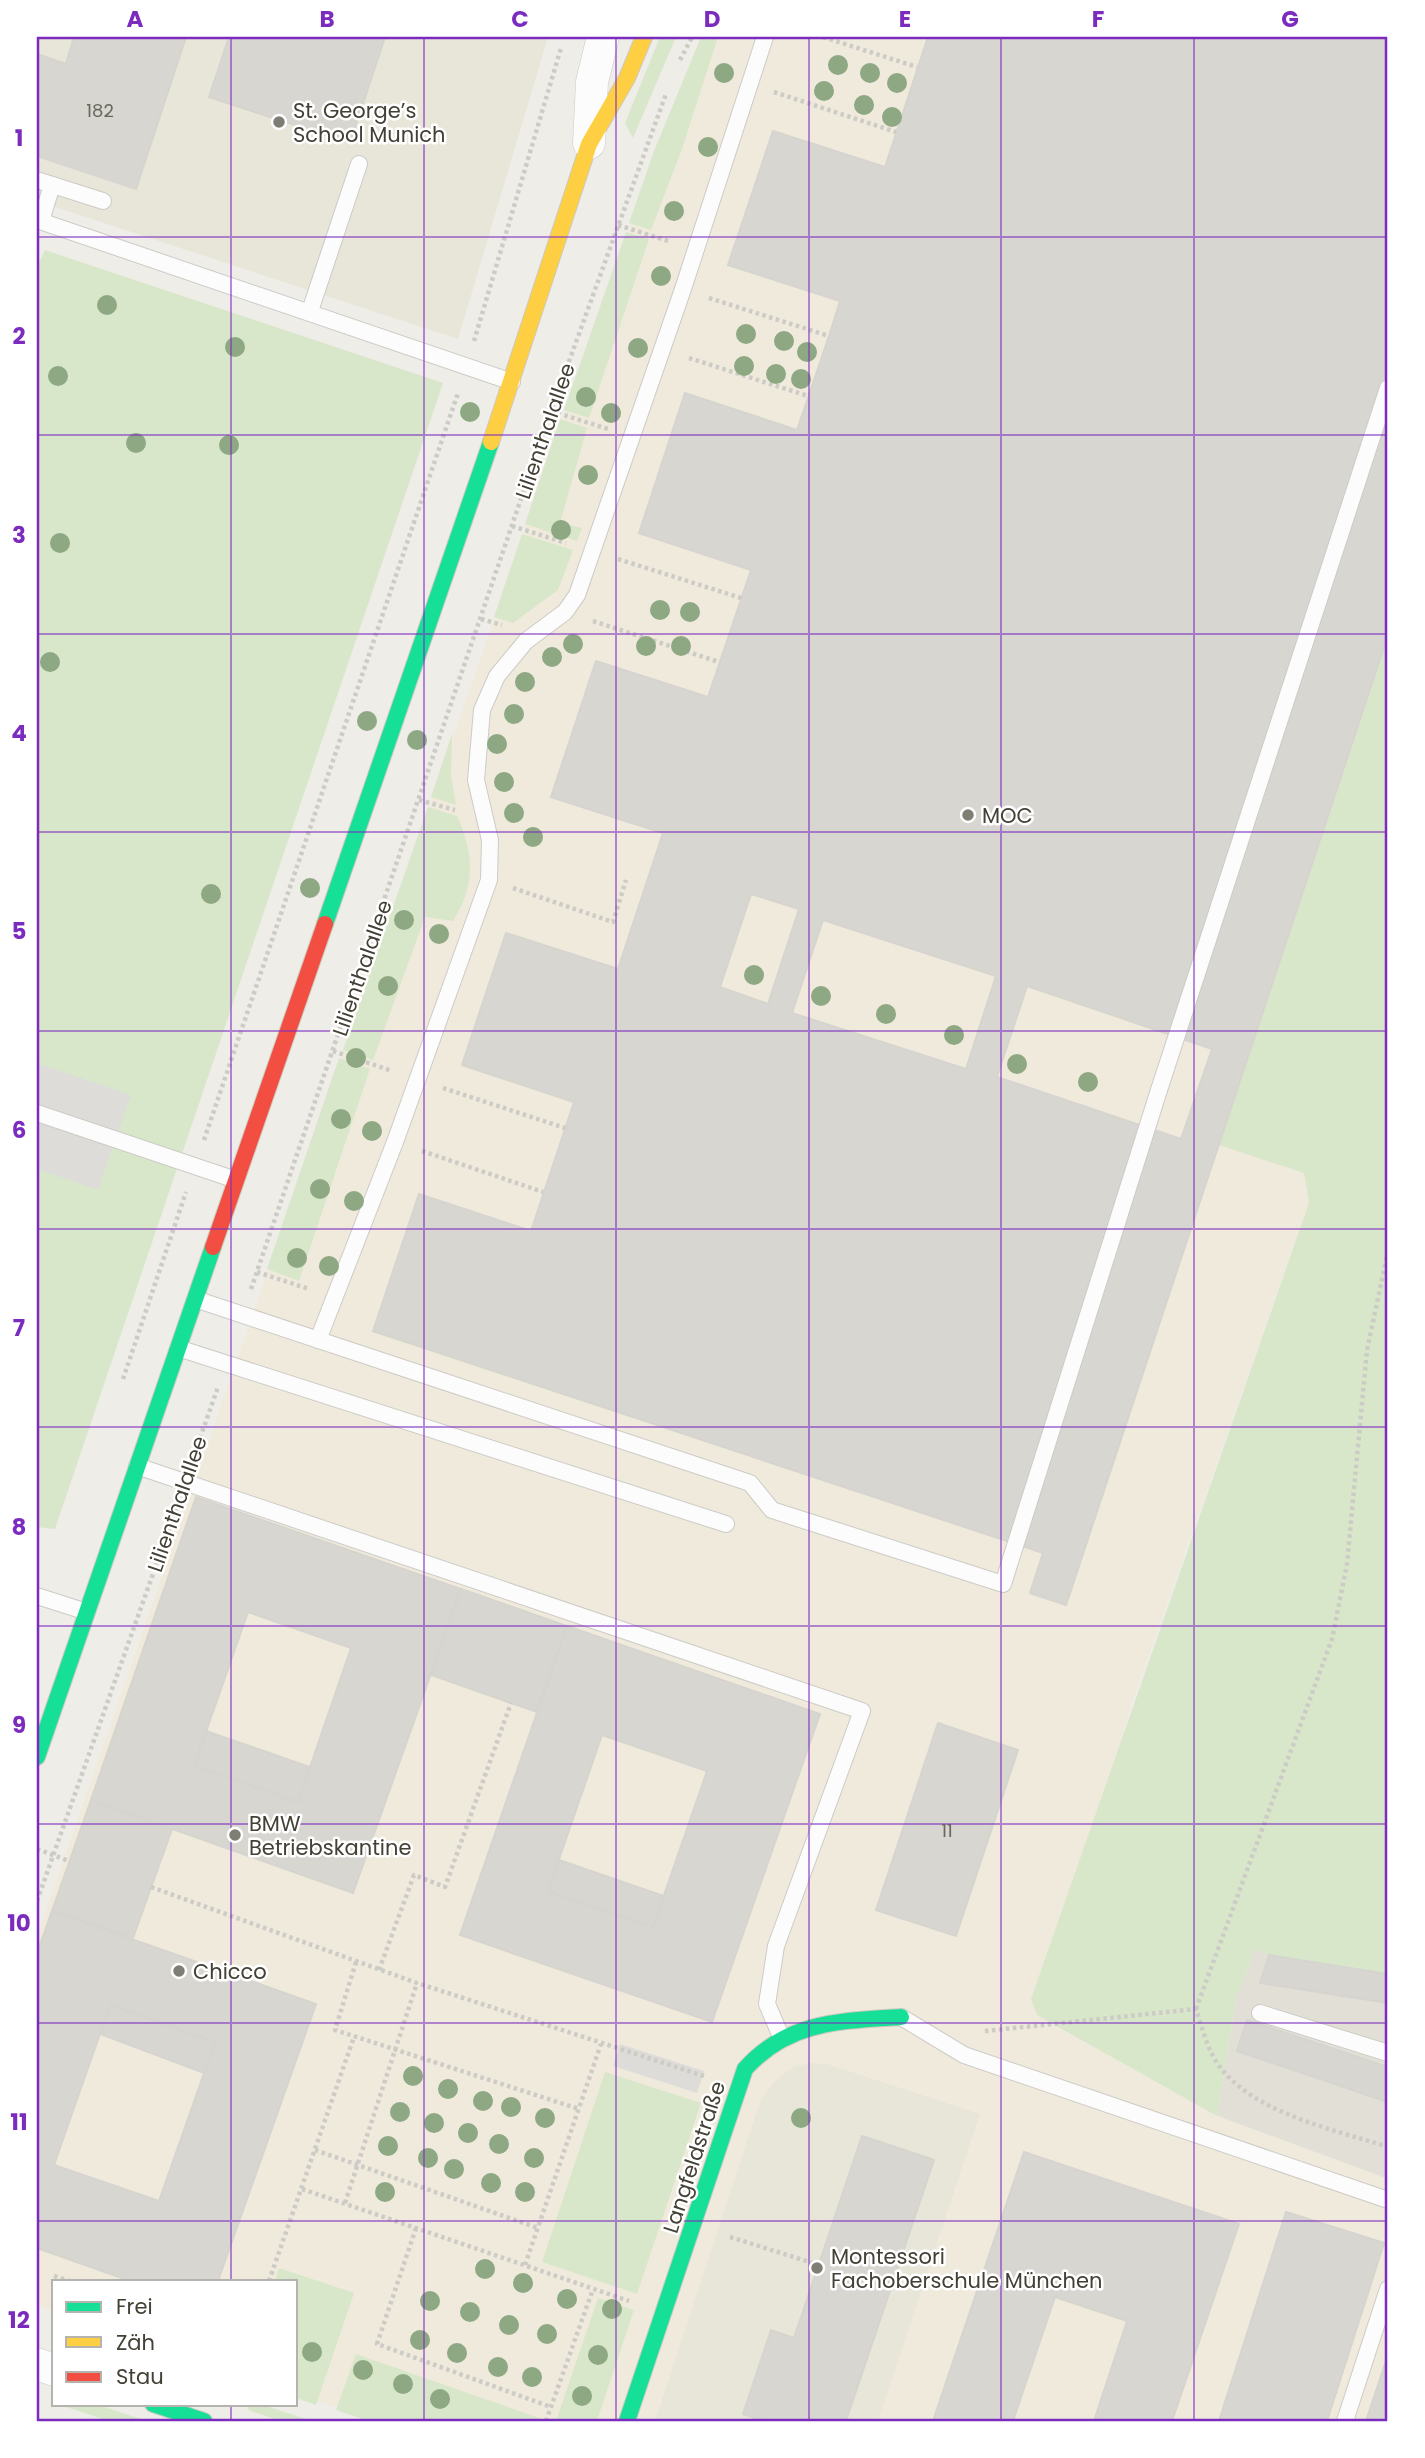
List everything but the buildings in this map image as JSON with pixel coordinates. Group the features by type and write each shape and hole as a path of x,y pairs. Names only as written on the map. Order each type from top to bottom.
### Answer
{"street":[{"path":"589,144 592,82 603,37"},
{"path":"37,1757 512,382 589,144 627,78 644,37"},
{"name":"Langfeldstraße","path":"627,2421 746,2069 754,2056 782,2039 814,2025 901,2017"},
{"path":"158,2406 204,2421"}],"lane":[{"path":"318,1340 395,1142 489,880 490,840 477,780 478,733 482,710 497,676 526,640 565,612 577,595 683,289 765,37"},
{"path":"310,311 359,164"},
{"path":"103,201 45,182 39,221 310,311 512,382"},
{"path":"195,1299 750,1483 772,1510 1003,1584 1159,1090 1388,388"},
{"path":"37,1113 236,1180"},
{"path":"178,1349 726,1524"},
{"path":"137,1466 862,1711 776,1946 767,2004 782,2039"},
{"path":"37,1596 87,1612"},
{"path":"1260,2012 1388,2053"},
{"path":"901,2017 964,2055 1388,2200"},
{"path":"1345,2421 1388,2289"}],"path":[{"path":"119,1391 467,366 564,37"},
{"path":"674,71 692,37"},
{"path":"823,37 917,67"},
{"name":"Lilienthalallee","path":"242,1315 551,411 670,83"},
{"path":"750,83 896,132"},
{"path":"618,225 695,250"},
{"path":"683,289 829,336"},
{"path":"662,349 808,396"},
{"path":"551,411 632,437"},
{"path":"512,526 741,598"},
{"path":"565,612 719,663"},
{"path":"489,880 613,922 626,880"},
{"path":"333,1051 565,1128"},
{"path":"395,1142 543,1192"},
{"path":"1388,1251 1367,1350 1347,1564 1332,1639 1196,2009 1213,2056 1235,2084 1282,2112 1388,2147"},
{"path":"257,1272 334,1297"},
{"name":"Lilienthalallee","path":"37,1901 226,1363"},
{"path":"379,1970 414,1875 445,1888 510,1703"},
{"path":"37,1849 69,1861"},
{"path":"151,1888 417,1983 712,2078"},
{"path":"356,1962 335,2030 579,2109"},
{"path":"345,2203 417,1983"},
{"path":"982,2031 1004,2031 1196,2009"},
{"path":"269,2280 355,2037"},
{"path":"525,2265 601,2043"},
{"path":"315,2150 538,2228"},
{"path":"302,2189 639,2305"},
{"path":"416,2228 377,2344 551,2406"},
{"path":"726,2235 819,2265"},
{"path":"54,2276 66,2280"},
{"path":"546,2421 593,2288"}],"shaded area":[{"name":"St. George’s School Munich","path":"37,37 548,37 458,339 37,201"},
{"path":"705,37 1388,37 1388,635 1219,1144 1304,1173 1309,1203 1134,1697 1037,2015 1217,2116 1388,2179 1388,2421 377,2421 298,2395 298,2280 52,2280 52,2310 37,2305 37,1937 630,227"},
{"path":"37,1063 131,1095 98,1190 37,1169"},
{"path":"1388,1582 1388,2179 1217,2116 1236,1999 1300,1840"},
{"path":"620,2044 704,2071 697,2093 613,2066"},
{"name":"Montessori Fachoberschule München","path":"811,2063 827,2064 980,2114 878,2421 655,2421 761,2099 777,2079 793,2067"}],"green space":[{"path":"660,37 676,37 633,138 625,123"},
{"path":"701,37 718,37 682,149 651,230 629,223 654,151"},
{"path":"626,232 649,239 589,418 564,410"},
{"path":"45,250 443,383 55,1529 37,1527 37,267"},
{"path":"560,419 587,428 560,523 582,528 577,541 525,524"},
{"path":"522,534 573,550 558,590 513,623 494,617"},
{"path":"1388,635 1388,1974 1269,1955 1256,1949 1236,1999 1217,2116 1037,2015 1031,1999 1309,1203 1304,1173 1219,1145"},
{"path":"452,734 451,775 456,805 431,797"},
{"path":"428,807 457,816 467,843 469,882 466,895 453,921 425,917 373,1060 343,1050"},
{"path":"339,1058 370,1069 299,1281 267,1269"},
{"path":"605,2072 701,2103 637,2294 542,2262"},
{"path":"279,2268 354,2293 316,2405 298,2399 298,2280 275,2280"},
{"path":"598,2298 634,2310 597,2421 556,2421"},
{"path":"356,2354 542,2419 368,2421 336,2410"},
{"path":"63,2406 101,2406 147,2421 109,2421"},
{"path":"249,2406 266,2406 312,2421 281,2421 248,2410"}],"traffic: fast":[{"path":"325,924 491,442"},
{"path":"37,1757 213,1247"},
{"path":"627,2421 745,2069 779,2041 816,2026 901,2017"},
{"path":"159,2406 204,2421"}],"traffic: slow":[{"path":"491,442 589,144 627,78 644,37"}],"traffic: jam":[{"path":"213,1247 325,924"}],"place":[{"name":"St. George’s School Munich","path":"279,122"},
{"name":"MOC","path":"968,815"},
{"name":"BMW Betriebskantine","path":"235,1835"},
{"name":"Chicco","path":"179,1971"},
{"name":"Montessori Fachoberschule München","path":"817,2268"}]}
